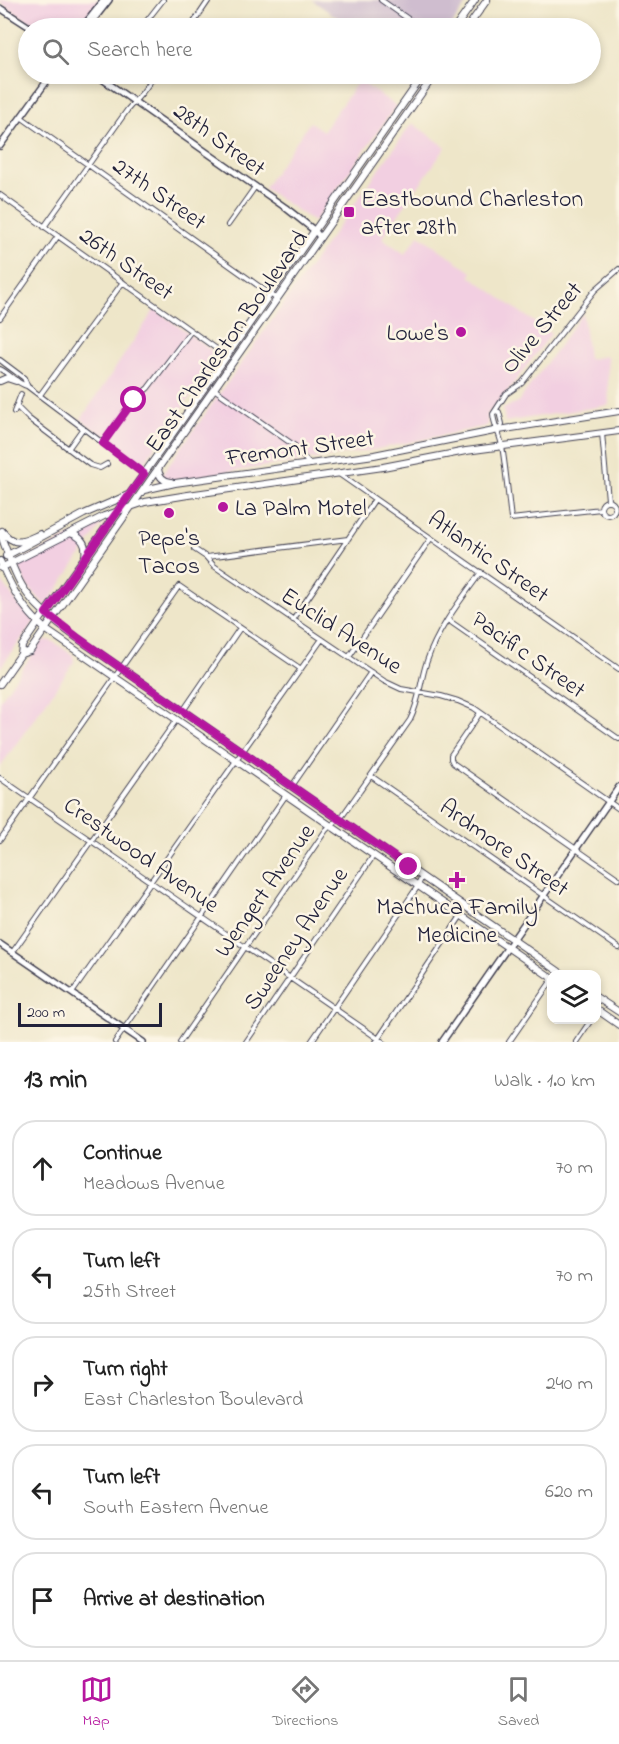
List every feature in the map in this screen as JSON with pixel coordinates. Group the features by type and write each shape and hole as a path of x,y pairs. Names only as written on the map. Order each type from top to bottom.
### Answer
{"main road":[{"path":"462,18 476,0"},
{"path":"474,18 487,0"},
{"name":"East Charleston Boulevard","path":"0,684 21,654 22,646 417,84"},
{"name":"East Charleston Boulevard","path":"21,654 30,651 428,84"},
{"path":"373,162 374,145 391,137"},
{"path":"0,381 7,378 16,381"},
{"name":"Fremont Street","path":"10,559 46,534 84,514 143,490 175,483 383,454 499,430 619,411"},
{"name":"Fremont Street","path":"1,564 104,516 132,506 188,495 339,474 466,451 619,431"},
{"path":"158,469 162,479 175,483"},
{"path":"0,531 16,542 23,542 39,534 46,534"},
{"path":"0,531 25,590 46,613 121,668 557,970"},
{"path":"69,533 79,537 85,544 85,556"},
{"path":"1,564 16,596 45,629 547,975"},
{"path":"603,1001 619,1012"},
{"path":"601,1013 619,1025"}],"street":[{"path":"90,18 104,0"},
{"path":"95,18 109,0"},
{"path":"149,18 163,0"},
{"path":"197,18 209,0"},
{"path":"381,0 407,18"},
{"path":"2,11 18,22"},
{"path":"0,146 45,84"},
{"name":"28th Street","path":"110,84 255,187 320,237"},
{"path":"44,227 148,84"},
{"name":"27th Street","path":"21,117 277,299"},
{"path":"228,225 255,187"},
{"name":"26th Street","path":"0,195 234,361"},
{"path":"0,318 58,237"},
{"name":"Olive Street","path":"502,446 499,430 494,425 493,414 506,394 522,383 595,290 619,269"},
{"path":"40,395 123,282"},
{"path":"103,443 134,400 148,388 191,331"},
{"path":"0,360 24,378 27,386"},
{"path":"0,369 40,395 144,474"},
{"path":"214,389 296,446 309,464"},
{"path":"14,412 21,394"},
{"path":"16,406 68,449 95,467 99,468 107,464"},
{"path":"68,449 83,428"},
{"path":"602,433 608,500"},
{"path":"502,446 511,519 601,509"},
{"name":"Atlantic Street","path":"339,474 619,669"},
{"path":"293,620 375,499"},
{"path":"601,509 602,504 608,500"},
{"path":"601,509 606,515 613,513 616,506 608,500"},
{"path":"206,557 348,538"},
{"path":"349,657 431,538"},
{"name":"Euclid Avenue","path":"194,549 214,566 384,681 401,689 458,701 480,712 619,809"},
{"name":"Wengert Avenue","path":"180,1042 326,830 339,819 410,720 434,643 481,572"},
{"path":"0,840 179,586 301,669"},
{"name":"Pacific Street","path":"448,620 619,739"},
{"path":"183,711 240,628"},
{"path":"72,993 322,639"},
{"path":"292,786 371,672"},
{"path":"480,712 451,755 453,763 619,879"},
{"path":"12,952 177,719"},
{"name":"Ardmore Street","path":"371,776 619,948"},
{"name":"Crestwood Avenue","path":"0,778 379,1041"},
{"path":"442,1042 619,787"},
{"path":"115,1042 286,795"},
{"name":"Sweeney Avenue","path":"246,1042 374,855"},
{"path":"311,1042 418,886 422,876"},
{"path":"379,1041 461,916"},
{"path":"0,944 142,1042"},
{"path":"509,1042 547,986"},
{"path":"576,1042 588,1024"}],"shaded area":[{"path":"0,0 99,0 86,18 23,18 0,3"},
{"path":"312,0 469,0 457,18 338,18"},
{"path":"356,84 365,84 396,106 314,222 264,188 310,122 323,131"},
{"path":"412,123 446,147 382,238 405,254 419,235 472,272 470,276 551,334 501,400 488,413 487,426 368,451 156,483"},
{"path":"155,309 219,356 141,467 81,419"},
{"path":"583,313 588,359 607,356 609,405 505,422 503,409 518,402"},
{"path":"105,520 45,605 29,588 18,562"},
{"path":"0,579 15,600 35,621 0,668"},
{"path":"42,641 52,641 73,655 74,662 0,767 0,700"}],"place":[{"name":"Eastbound Charleston after 28th","path":"349,212"},
{"name":"Lowe's","path":"461,332"},
{"name":"La Palm Motel","path":"223,507"},
{"name":"Pepe's Tacos","path":"169,513"},
{"name":"Machuca Family Medicine","path":"457,880"}],"route":[{"path":"134,400 103,443 144,474 46,613 121,668 409,867"}]}
